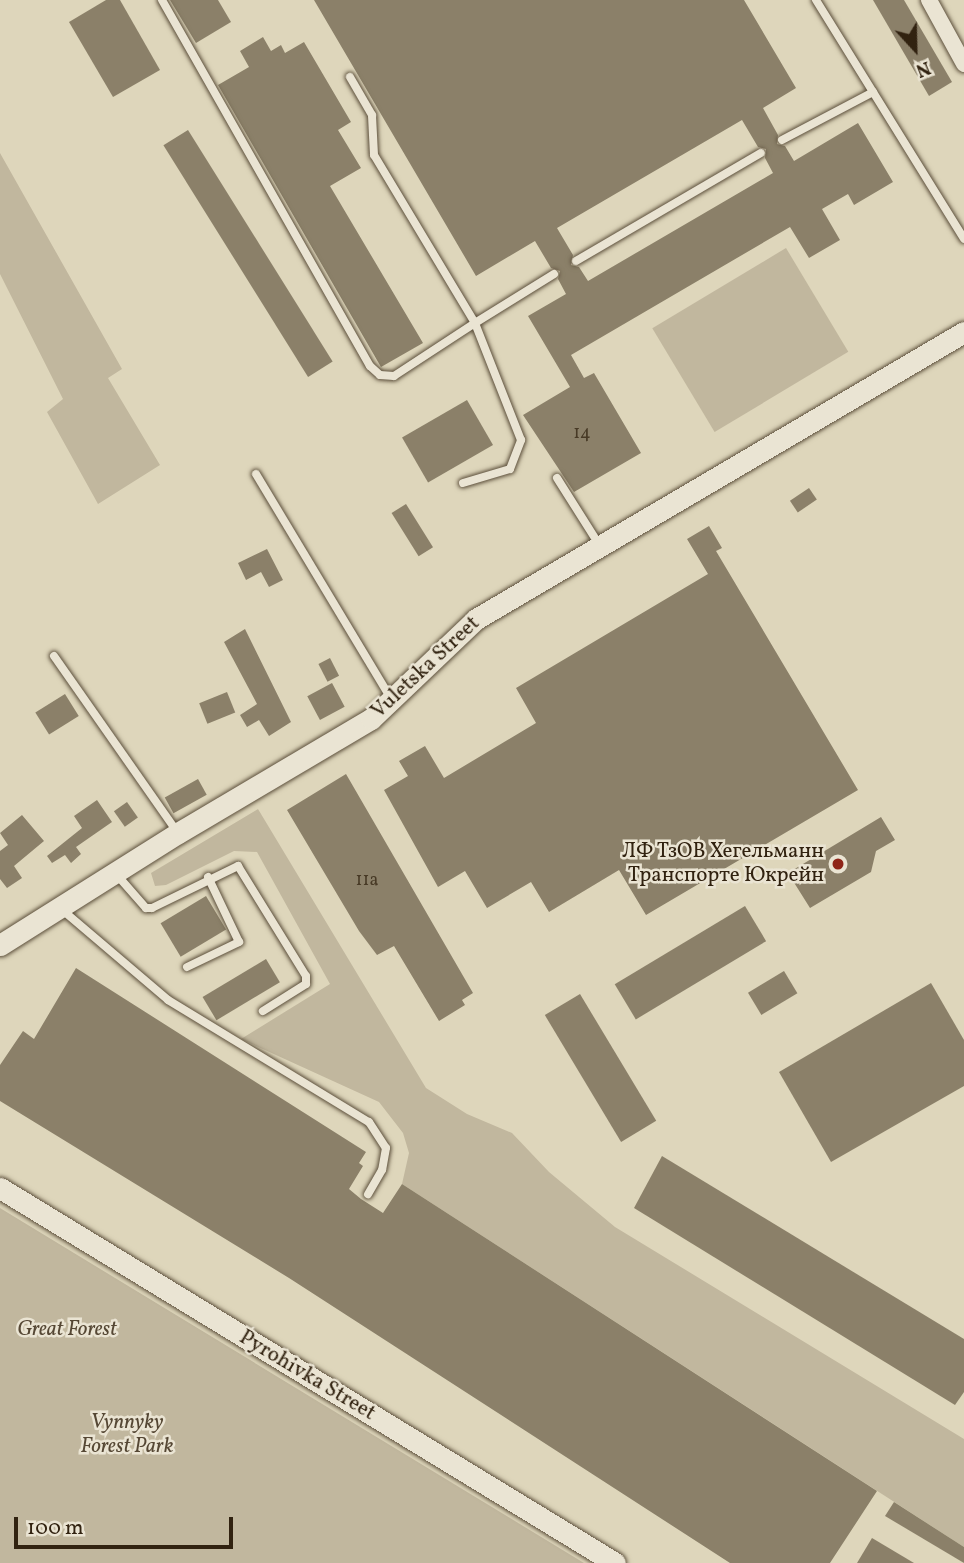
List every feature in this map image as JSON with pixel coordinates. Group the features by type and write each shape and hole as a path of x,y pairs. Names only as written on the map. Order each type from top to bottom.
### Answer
{"street":[{"path":"929,0 964,64"},
{"name":"Vuletska Street","path":"0,945 178,832 394,702 461,631 964,332"},
{"name":"Pyrohivka Street","path":"0,1188 615,1563"}],"lane":[{"path":"162,0 216,101 276,197 285,223 327,284 374,372 394,376 554,274"},
{"path":"816,0 964,239"},
{"path":"350,77 372,115 374,155 475,323 521,440 510,469 463,483"},
{"path":"782,140 873,92"},
{"path":"576,261 761,153"},
{"path":"256,474 394,702"},
{"path":"556,478 600,546"},
{"path":"54,656 178,832"},
{"path":"115,873 146,908 152,908 208,877 238,866 306,976 306,984 262,1012"},
{"path":"187,967 239,942 208,877"},
{"path":"60,908 167,1000 369,1122 386,1148 382,1170 368,1194"}],"green space":[{"path":"0,153 122,369 108,378 160,465 98,504 47,412 63,399 0,274"},
{"path":"786,248 848,352 715,432 652,328"},
{"path":"258,809 426,1088 467,1114 512,1133 549,1172 615,1227 964,1439 964,1547 402,1184 409,1153 403,1133 379,1102 241,1039 330,984 257,852 234,851 166,885 155,886 151,873"},
{"name":"Vynnyky Forest Park","path":"0,1208 584,1563 0,1563"}],"building":[{"path":"106,0 120,0 160,70 113,97 69,22"},
{"path":"170,0 218,0 231,22 196,43"},
{"path":"314,0 744,0 796,88 763,108 778,135 777,144 785,146 794,161 858,123 893,182 854,205 848,194 822,209 840,240 809,258 790,227 571,355 584,378 594,373 641,453 574,492 523,415 570,387 528,316 566,294 558,279 560,271 551,268 535,241 476,276","holes":["742,120 758,147 766,149 765,158 773,173 588,281 579,267 571,265 573,255 557,228"]},
{"path":"873,0 904,0 952,82 929,96"},
{"path":"263,37 271,51 281,45 285,53 304,42 351,122 338,130 361,168 330,186 423,343 381,367 218,85 249,67 240,51"},
{"path":"188,130 333,362 308,377 163,145"},
{"path":"467,400 493,445 428,483 402,438"},
{"path":"809,488 817,500 798,512 790,501"},
{"path":"406,504 433,547 419,556 392,513"},
{"path":"709,526 722,548 716,551 858,790 646,915 619,870 549,912 531,882 487,908 465,871 438,887 384,790 408,776 399,761 425,746 444,778 536,723 516,688 708,574 687,539"},
{"path":"267,549 283,580 269,587 261,572 246,580 238,563"},
{"path":"245,629 291,722 269,736 259,720 247,727 240,715 257,704 224,642"},
{"path":"330,658 339,676 327,682 318,664"},
{"path":"332,683 345,707 320,720 307,696"},
{"path":"227,692 235,712 207,724 199,703"},
{"path":"65,694 79,716 49,735 35,713"},
{"path":"346,774 473,993 462,1000 465,1005 439,1021 394,946 377,955 359,931 287,810"},
{"path":"198,779 207,795 173,813 165,797"},
{"path":"97,800 112,822 76,847 81,854 71,863 65,855 52,863 47,856 82,828 74,816"},
{"path":"127,802 138,818 125,827 114,811"},
{"path":"22,815 44,841 14,866 22,878 7,888 0,879 0,851 8,845 0,833"},
{"name":"ЛФ ТзОВ Хегельманн Транспорте Юкрейн","path":"881,817 895,840 876,851 871,872 810,908 788,873"},
{"path":"206,896 226,929 181,957 161,923"},
{"path":"745,906 766,941 636,1019 615,984"},
{"path":"266,959 280,982 216,1020 203,997"},
{"path":"76,968 366,1152 359,1163 363,1166 349,1189 361,1199 383,1213 402,1184 877,1491 830,1563 730,1563 289,1278 0,1101 0,1065 23,1031 34,1039"},
{"path":"784,971 797,993 761,1015 748,993"},
{"path":"931,983 964,1040 964,1086 831,1162 779,1072"},
{"path":"580,994 656,1121 621,1142 545,1015"},
{"path":"662,1156 964,1339 964,1392 955,1405 634,1208"},
{"path":"894,1502 964,1547 964,1563 885,1516"},
{"path":"872,1538 914,1563 857,1563"}],"place":[{"name":"ЛФ ТзОВ Хегельманн Транспорте Юкрейн","path":"838,864"}],"park label":[{"name":"Great Forest","path":"67,1330"}]}
